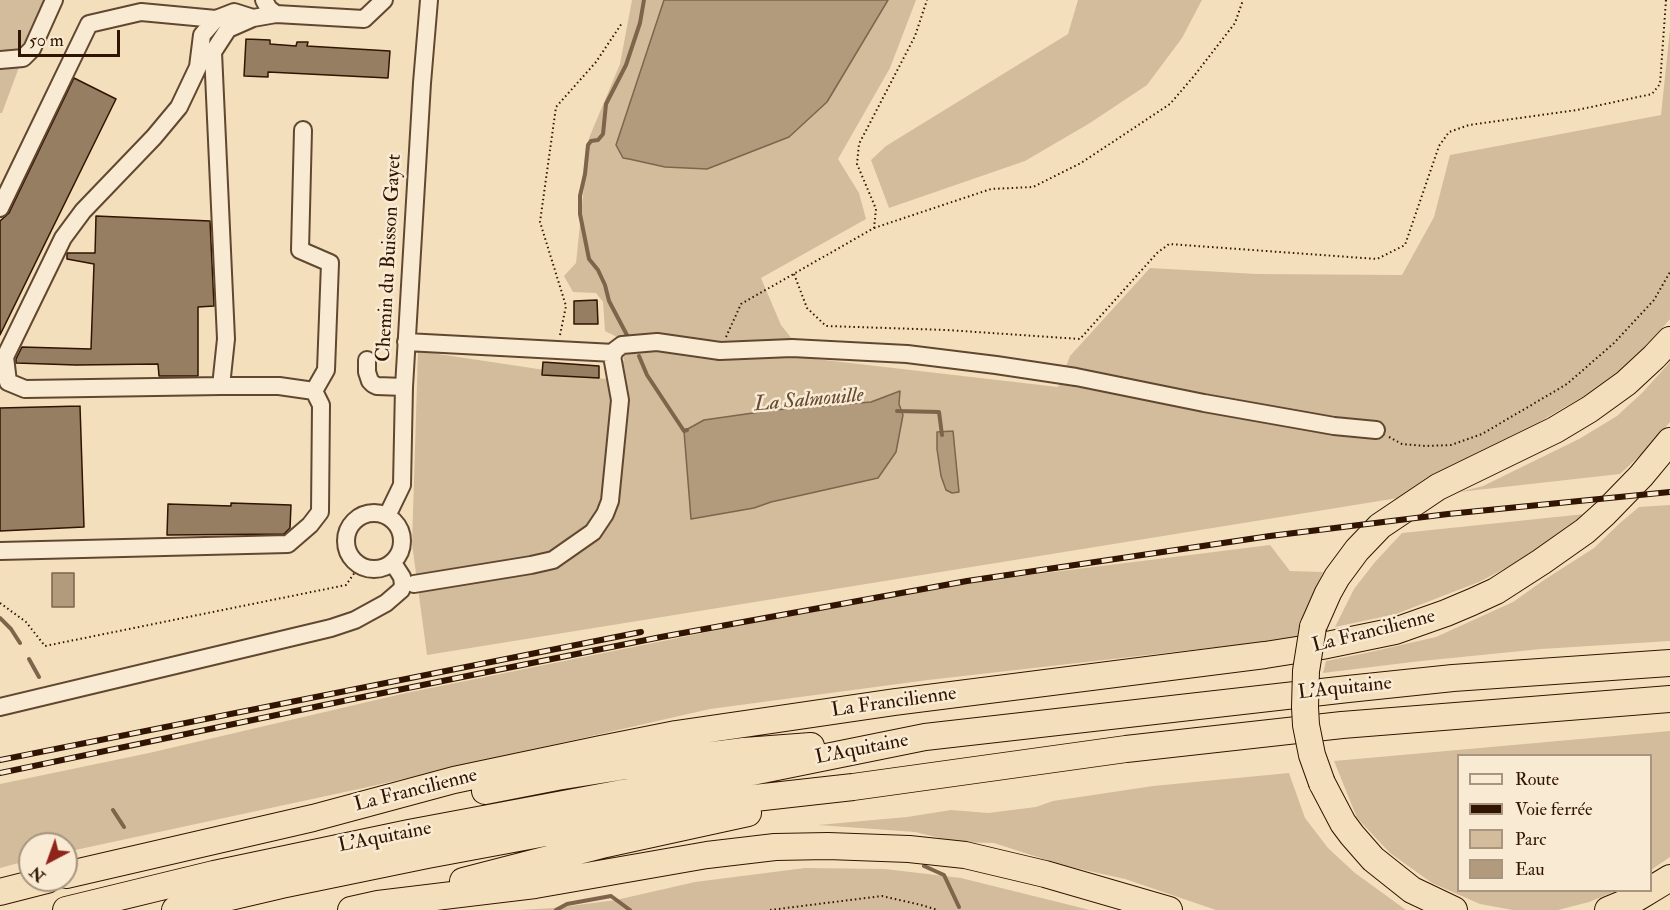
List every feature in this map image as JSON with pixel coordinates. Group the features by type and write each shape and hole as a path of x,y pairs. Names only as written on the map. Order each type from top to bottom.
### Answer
{"highway":[{"path":"1454,910 1412,890 1373,859 1343,823 1322,783 1312,755 1305,707 1304,689 1313,627 1337,577 1380,526 1438,487 1537,439 1590,410 1626,383 1670,340"},
{"name":"La Francilienne","path":"78,872 313,818 454,780 676,734 895,702 1265,655 1395,631 1446,614 1496,591 1542,562 1585,531 1605,513 1641,476 1670,441"},
{"name":"L'Aquitaine","path":"66,910 214,874 409,833 622,793 752,772 925,737 1453,678 1670,663"},
{"name":"L'Aquitaine","path":"175,910 416,857 701,804 853,787 1126,749 1342,725 1670,699"},
{"path":"313,818 453,798 557,777 692,757 925,737"},
{"path":"351,910 506,869 853,787"},
{"path":"378,904 535,885 707,855 775,848 828,846 909,849 964,855 1036,872 1168,910"},
{"path":"1652,889 1670,878"},
{"path":"0,892 18,887"},
{"path":"1608,910 1647,892"}],"street":[{"path":"0,60 23,58 32,49 54,0"},
{"path":"264,0 269,9 276,14"},
{"path":"221,386 226,339 213,52 228,29 253,18 276,14 364,19 384,0"},
{"name":"Chemin du Buisson Gayet","path":"387,516 402,484 406,342 429,0"},
{"path":"0,208 89,24 141,12 216,19 234,12 253,18"},
{"path":"216,19 202,35 198,67 179,107 154,137 82,211 63,238 5,357 8,382 25,389 279,386 314,391"},
{"path":"303,130 300,250 330,263 326,370 314,391"},
{"path":"406,342 614,353"},
{"path":"414,584 531,566 553,560 593,532 605,514 610,501 620,400 612,361 614,353 622,345 657,342 720,351 792,348 908,354 1076,377 1334,426 1376,430"},
{"path":"367,360 367,372 373,384 404,387"},
{"path":"0,551 288,544 321,512 321,405 314,391"},
{"path":"368,514 387,516 394,522 400,529 402,548 393,563 377,569 368,569 352,559 346,542 352,524 368,514"},
{"path":"0,707 331,628 355,620 386,603 401,590 402,577 393,563"}],"path":[{"path":"874,228 876,209 857,164 859,144 915,36 927,0"},
{"path":"720,351 741,304 874,228 991,189 1033,187 1081,163 1170,104 1235,23 1243,0"},
{"path":"794,273 807,308 826,326 947,330 1080,339 1156,253 1169,244 1377,259 1405,245 1439,146 1449,132 1469,124 1577,110 1652,94 1660,84 1666,0"},
{"path":"557,350 566,306 540,222 556,107 596,62 622,23"},
{"path":"1376,430 1402,444 1426,446 1451,445 1482,434 1567,384 1614,343 1654,300 1670,272"},
{"path":"0,603 26,622 45,646 346,585 360,565"},
{"path":"770,910 882,896 938,910"}],"green space":[{"path":"0,0 44,0 2,113 0,113"},
{"path":"632,0 664,0 616,145 665,167 707,169 789,137 888,0 916,0 890,68 838,159 859,193 866,219 761,278 781,325 807,358 1058,387 1070,356 1150,268 1257,274 1402,275 1434,217 1450,155 1661,115 1670,29 1670,319 1624,373 1539,422 1426,478 1398,498 427,655 412,544 418,351 605,379 624,360 619,338 605,331 603,302 596,293 573,292 564,276 576,263 589,138 620,64","holes":["899,391 899,404 903,415 771,502 754,508 774,410 871,402"]},
{"path":"1078,0 1202,0 1182,38 1147,85 1090,123 1025,161 889,208 871,160 886,146 1068,34"},
{"path":"1670,362 1670,422 1649,447 1620,474 1459,492 1483,486 1579,439 1617,416"},
{"path":"1670,505 1670,641 1541,649 1323,673 1326,661 1436,637 1513,602 1594,548 1639,507"},
{"path":"1585,514 1519,561 1479,582 1396,614 1335,627 1354,589 1402,533"},
{"path":"1270,545 1290,571 1323,572 1297,638 928,680 710,709 368,787 78,849 78,832 18,832 18,863 0,868 0,784 149,753 406,693 747,624 981,581"},
{"path":"1670,731 1670,857 1652,869 1652,754 1457,754 1457,892 1614,892 1589,902 1558,910 1513,910 1480,904 1432,883 1390,853 1357,818 1334,761"},
{"path":"1289,773 1305,818 1328,848 1355,873 1406,910 1216,910 1125,879 1062,865 994,843 956,842 915,832 818,825 907,817 951,810 988,813 1036,807 1053,801 1153,786"},
{"path":"805,868 885,869 961,878 1090,910 518,910 616,900 695,882"}],"water":[{"path":"664,0 888,0 827,102 789,137 707,169 665,167 623,158 616,145"},
{"path":"900,391 899,404 903,415 896,452 878,478 771,502 754,508 691,519 684,431 704,420 774,410 871,402"},
{"path":"953,431 959,492 952,493 946,490 941,476 937,432"},
{"path":"52,573 74,573 74,607 52,607"}],"building":[{"path":"246,39 270,40 270,44 296,46 297,42 308,42 307,46 390,51 388,78 268,72 268,77 244,76"},
{"path":"74,78 116,99 0,335 0,221 9,213"},
{"path":"96,216 210,221 214,306 198,307 198,376 159,376 158,364 16,363 22,347 91,349 94,264 67,259 67,253 95,253"},
{"path":"597,300 598,324 574,324 574,301"},
{"path":"543,362 599,366 599,378 542,375"},
{"path":"80,406 84,527 0,531 0,408"},
{"path":"231,503 291,505 290,528 284,534 167,535 168,504 231,506"}],"waterway":[{"name":"La Salmouille","path":"628,337 609,301 598,270 589,259 580,214 580,196 588,145 591,141 598,140 603,134 606,104 626,65 640,23 644,0"},
{"name":"La Salmouille","path":"639,356 647,375 684,431 687,430"},
{"name":"La Salmouille","path":"897,411 939,412 942,435"},
{"path":"0,618 20,643"},
{"path":"29,659 39,677"},
{"path":"113,810 124,827"},
{"name":"La Salmouille","path":"924,866 944,875 959,907"},
{"path":"556,910 567,904 611,896 630,910"}],"railway":[{"path":"0,773 661,637 967,581 1270,536 1448,514 1670,492"},
{"path":"0,760 641,632"}]}
